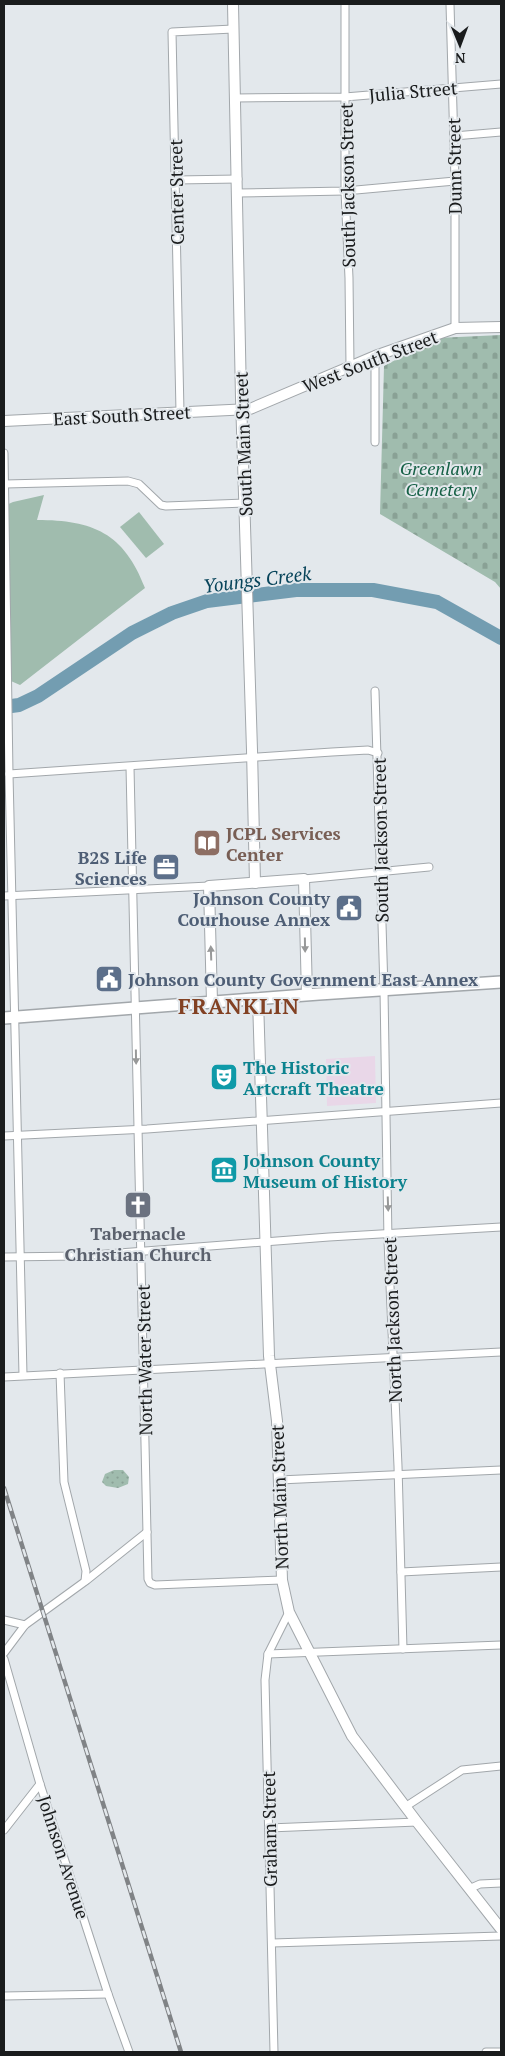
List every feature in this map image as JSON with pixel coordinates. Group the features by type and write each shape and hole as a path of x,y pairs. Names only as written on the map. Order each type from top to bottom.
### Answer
{"main road":[{"path":"9,1018 501,982"}],"street":[{"name":"South Main Street","path":"233,4 238,179 241,410 255,883"},
{"name":"South Jackson Street","path":"346,4 345,191 349,278 350,366"},
{"name":"Dunn Street","path":"450,4 455,181 455,328"},
{"name":"Center Street","path":"180,412 172,32 233,29"},
{"name":"Julia Street","path":"235,98 345,97 501,84"},
{"path":"454,136 501,132"},
{"path":"176,180 238,179"},
{"path":"238,193 345,191 455,181"},
{"name":"West South Street","path":"241,410 254,407 375,356 455,328 501,327"},
{"path":"375,356 375,442"},
{"name":"East South Street","path":"4,421 241,410"},
{"path":"4,453 8,728 13,896 9,1018 16,1136 23,1375"},
{"path":"5,484 128,481 139,484 160,505 245,503"},
{"name":"South Jackson Street","path":"374,691 378,752 384,990"},
{"path":"9,774 368,750 378,752"},
{"name":"North Water Street","path":"130,767 148,1579 152,1585 282,1580"},
{"path":"4,896 255,883 429,867"},
{"path":"304,879 307,995"},
{"path":"209,886 212,1002"},
{"name":"North Jackson Street","path":"384,990 388,1233 403,1650"},
{"name":"North Main Street","path":"258,999 270,1364 277,1421 282,1580 289,1612 352,1736 405,1808 471,1888 501,1929"},
{"path":"4,1136 138,1130 501,1103"},
{"path":"4,1257 141,1252 388,1233 501,1227"},
{"path":"4,1377 501,1352"},
{"path":"60,1373 64,1482 86,1571 85,1581"},
{"path":"279,1480 501,1470"},
{"path":"4,1653 25,1625 147,1532"},
{"path":"401,1572 501,1567"},
{"name":"Graham Street","path":"274,2052 265,1680 268,1654 289,1612"},
{"path":"4,1620 25,1625"},
{"path":"268,1654 501,1645"},
{"name":"Johnson Avenue","path":"4,1660 40,1784 108,1994 129,2052"},
{"path":"405,1808 462,1770 501,1766"},
{"path":"4,1830 40,1784"},
{"path":"269,1828 416,1822"},
{"path":"471,1888 480,1884 501,1884"},
{"path":"272,1942 501,1936"},
{"path":"4,1996 108,1994"},
{"path":"486,2052 501,2052"}],"shaded area":[{"path":"375,1056 376,1103 327,1106 326,1059"}],"green space":[{"name":"Greenlawn Cemetery","path":"501,335 501,589 495,582 380,514 384,366 437,338"},
{"path":"44,495 37,520 75,523 104,533 127,554 137,569 145,588 20,685 4,678 4,506"},
{"path":"139,512 164,544 146,558 120,527"},
{"path":"114,1470 123,1470 129,1477 128,1484 118,1488 106,1486 102,1482 105,1474"}],"waterway":[{"name":"Youngs Creek","path":"4,707 19,705 38,696 132,633 172,613 207,601 296,590 373,590 437,602 501,638"}],"railway":[{"path":"4,1488 181,2052"}],"place":[{"name":"JCPL Services Center","path":"207,843"},
{"name":"B2S Life Sciences","path":"166,867"},
{"name":"Johnson County Courhouse Annex","path":"349,908"},
{"name":"Johnson County Government East Annex","path":"109,979"},
{"name":"The Historic Artcraft Theatre","path":"224,1077"},
{"name":"Johnson County Museum of History","path":"224,1170"},
{"name":"Tabernacle Christian Church","path":"138,1205"}],"district":[{"name":"FRANKLIN","path":"239,1005"}]}
